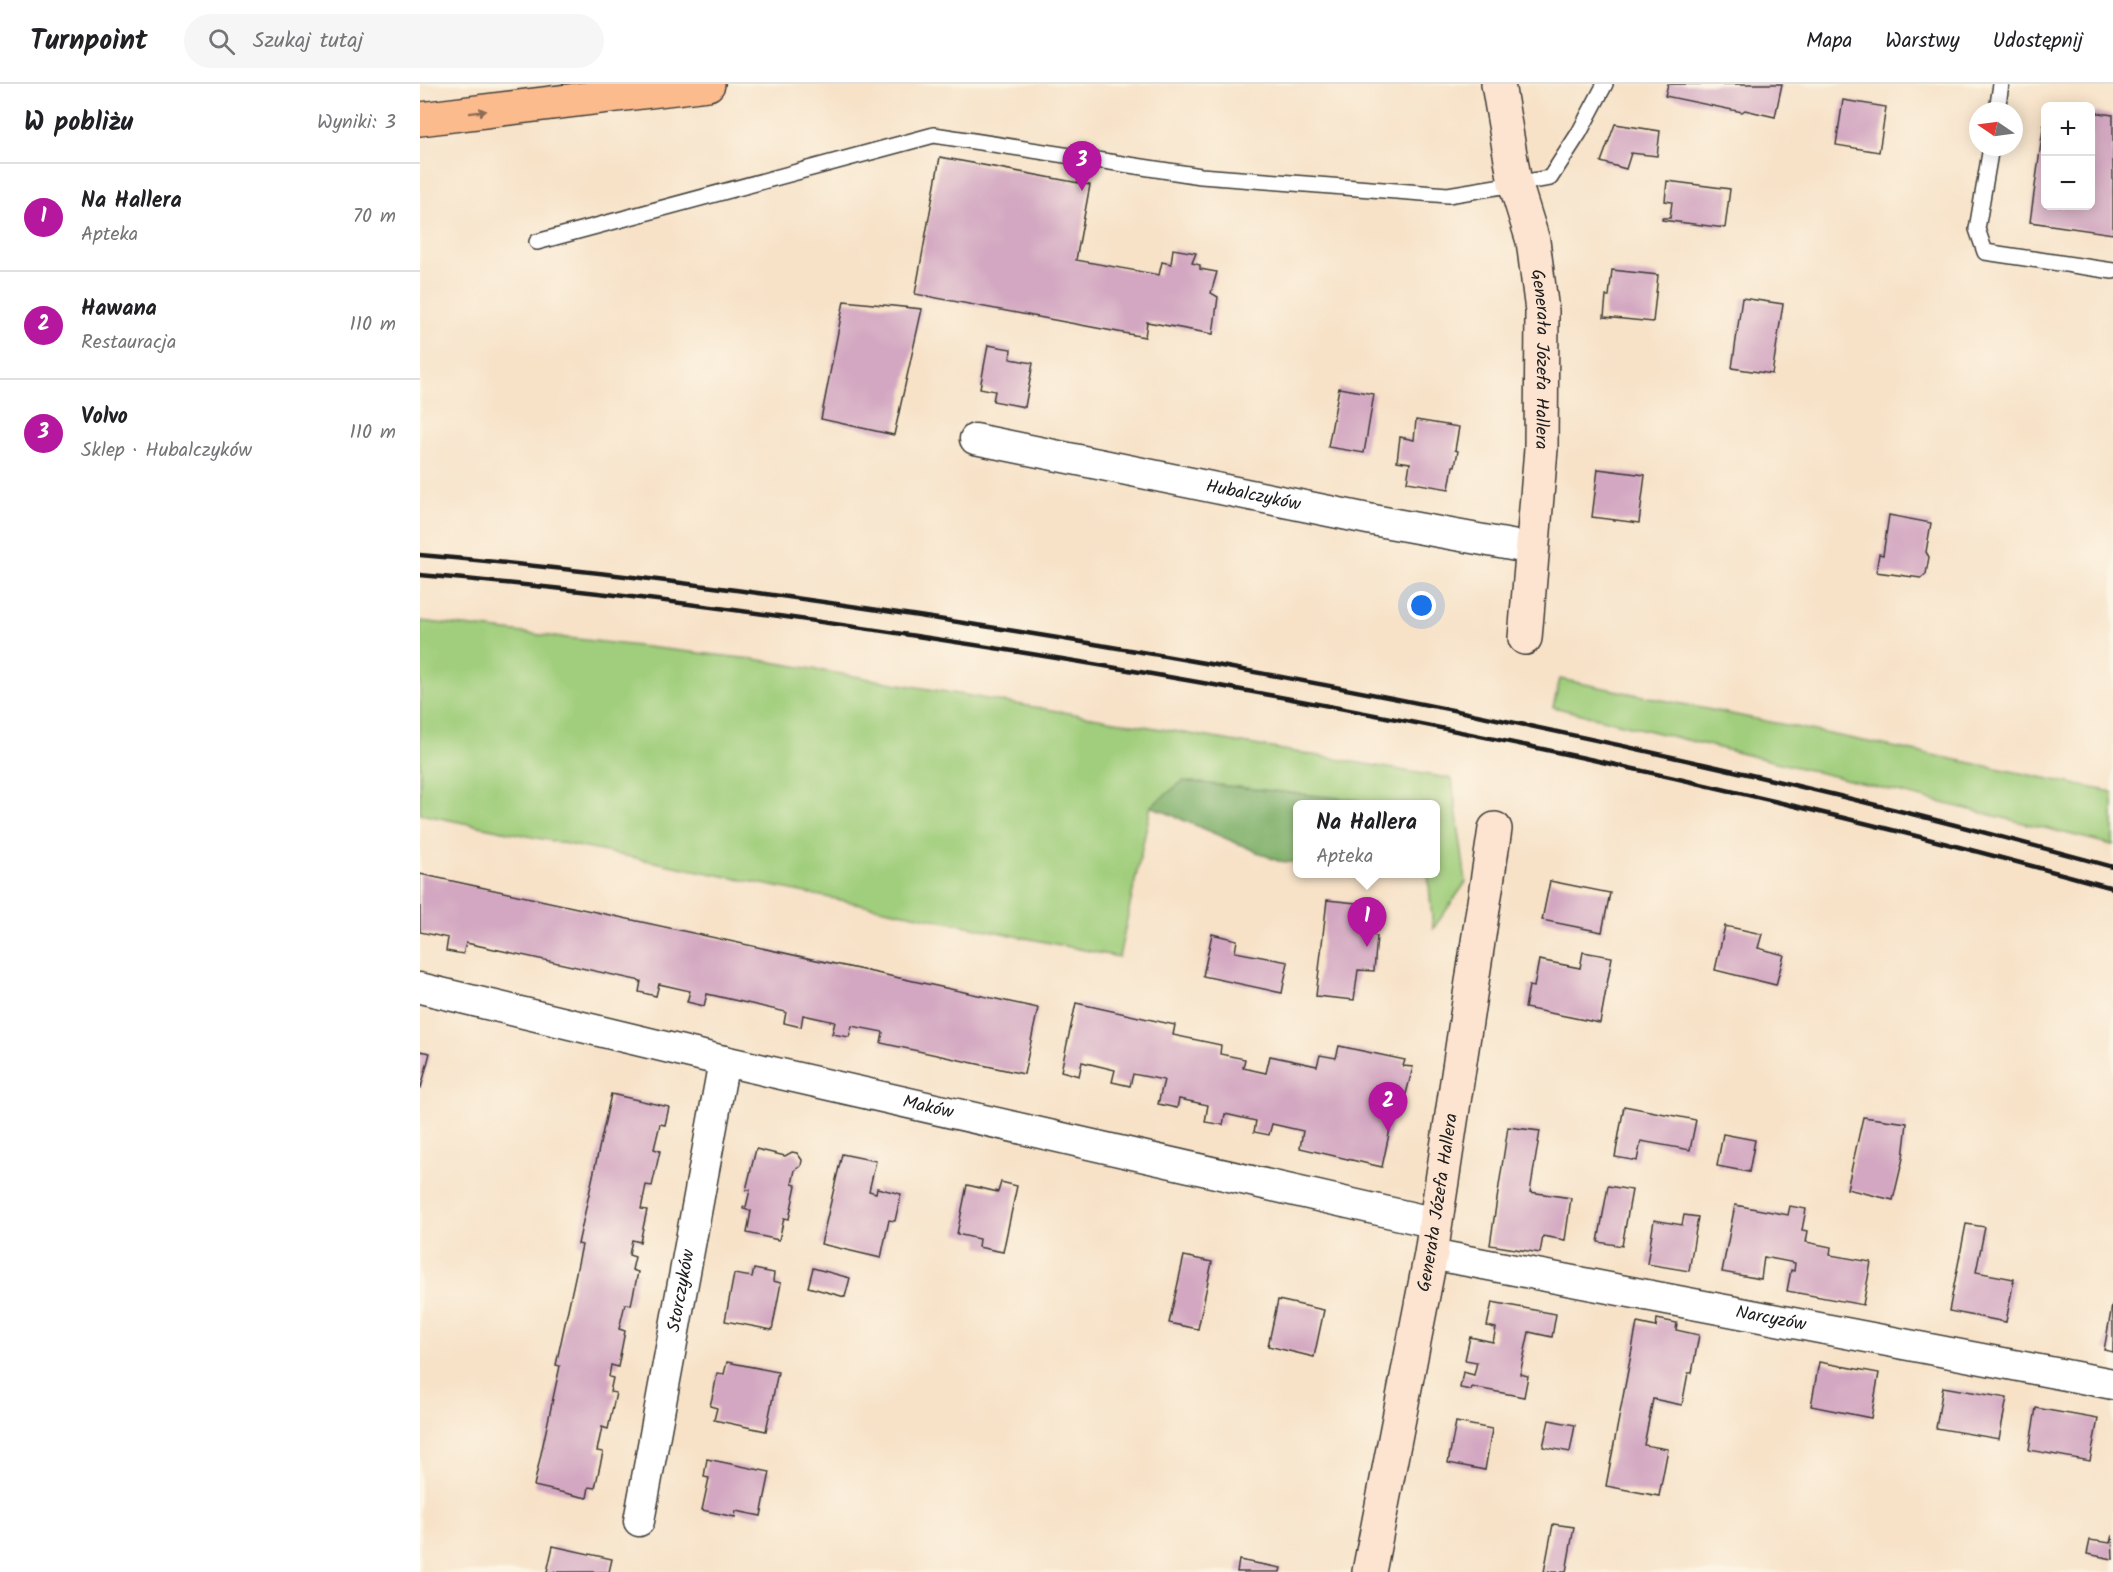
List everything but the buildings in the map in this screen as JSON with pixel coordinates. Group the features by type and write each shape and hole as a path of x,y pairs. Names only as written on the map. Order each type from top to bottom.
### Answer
{"main road":[{"path":"420,119 708,84"}],"street":[{"name":"Generała Józefa Hallera","path":"1498,84 1515,183 1533,241 1542,311 1541,449 1524,638"},
{"name":"Hubalczyków","path":"975,439 1373,520 1533,549"},
{"name":"Generała Józefa Hallera","path":"1369,1572 1431,1254 1495,829"},
{"name":"Maków","path":"420,988 724,1061 1436,1223"},
{"name":"Storczyków","path":"639,1521 724,1061"},
{"name":"Narcyzów","path":"1431,1254 2113,1384"}],"lane":[{"path":"537,242 934,135 1201,176 1448,195 1550,178 1579,133 1605,84"},
{"path":"1998,102 2001,84"},
{"path":"1989,156 1977,229 1985,252 2113,271"}],"green space":[{"path":"420,621 760,660 1452,779 1466,882 1433,929 1428,878 1440,878 1440,800 1293,800 1293,805 1151,806 1119,957 420,814"},
{"path":"1560,679 2113,792 2113,845 1553,707"},
{"path":"1183,781 1356,800 1293,800 1293,862 1278,861 1151,806"}],"railway":[{"path":"420,555 646,578 796,598 1021,632 1296,680 1570,734 1707,765 1843,797 2113,867"},
{"path":"420,575 643,598 791,618 1013,651 1290,699 1566,754 1704,785 1841,817 2113,888"}],"place":[{"name":"Volvo","path":"1082,191"},
{"name":"Na Hallera","path":"1367,947"},
{"name":"Hawana","path":"1388,1132"}]}
